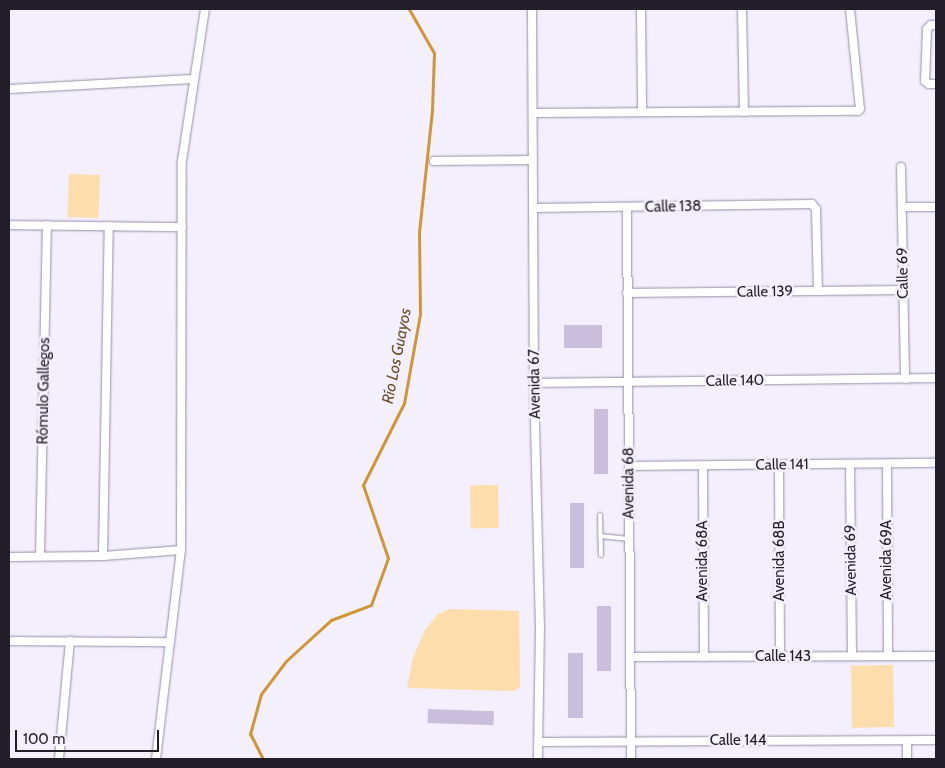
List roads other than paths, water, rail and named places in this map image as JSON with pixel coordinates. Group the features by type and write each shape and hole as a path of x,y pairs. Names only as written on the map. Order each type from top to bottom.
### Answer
{"street":[{"path":"156,759 181,550 182,161 205,9"},
{"name":"Avenida 67","path":"532,9 534,383 540,742 538,759"},
{"path":"641,9 642,112"},
{"path":"742,9 744,112"},
{"path":"534,113 858,111 860,109 850,9"},
{"path":"936,25 931,25 927,29 925,82 936,84"},
{"path":"9,89 193,79"},
{"path":"434,161 533,160"},
{"name":"Calle 69","path":"901,167 905,379"},
{"name":"Calle 138","path":"533,208 812,204 816,210 818,291"},
{"path":"902,207 936,207"},
{"name":"Avenida 68","path":"627,208 630,759"},
{"path":"9,225 182,227"},
{"name":"Rómulo Gallegos","path":"40,556 47,225"},
{"path":"103,556 109,226"},
{"name":"Calle 139","path":"627,293 904,290"},
{"name":"Calle 140","path":"534,383 936,378"},
{"name":"Calle 141","path":"628,466 936,463"},
{"name":"Avenida 69","path":"850,464 852,656"},
{"name":"Avenida 69A","path":"887,464 888,656"},
{"name":"Avenida 68B","path":"779,465 780,657"},
{"name":"Avenida 68A","path":"703,466 704,657"},
{"path":"9,557 103,556 181,550"},
{"path":"9,641 170,642"},
{"path":"59,759 70,641"},
{"name":"Calle 143","path":"630,657 936,656"},
{"path":"907,740 907,759"},
{"name":"Calle 144","path":"540,742 936,740"}],"lane":[{"path":"600,515 601,555"},
{"path":"600,536 629,539"}],"waterway":[{"name":"Río Los Guayos","path":"263,759 250,734 261,694 286,661 331,620 371,605 388,558 363,485 404,403 420,314 419,232 432,110 434,53 409,9"}]}
